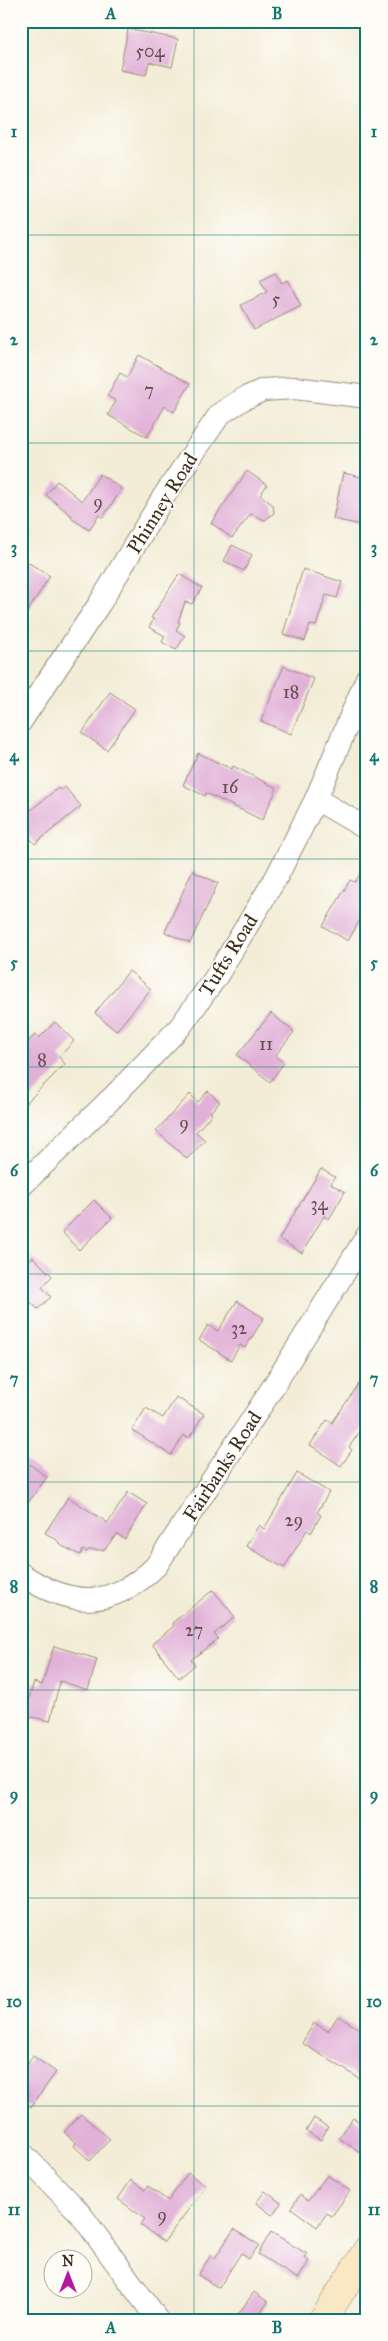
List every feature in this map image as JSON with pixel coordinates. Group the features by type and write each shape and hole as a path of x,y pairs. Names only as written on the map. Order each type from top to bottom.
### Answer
{"main road":[{"path":"323,2320 367,2250"}],"street":[{"name":"Phinney Road","path":"21,721 100,604 164,496 220,414 243,399 263,390 295,388 367,396"},
{"name":"Tufts Road","path":"21,1186 112,1098 180,1027 216,977 277,876 316,799 367,678"},
{"path":"316,799 367,829"},
{"name":"Fairbanks Road","path":"21,1574 58,1595 96,1599 138,1584 156,1566 261,1406 367,1236"},
{"path":"21,2152 79,2212 158,2320"}],"building":[{"path":"128,29 178,39 172,67 149,62 146,75 120,70"},
{"path":"276,272 282,283 288,280 301,306 254,330 241,305 267,292 260,280"},
{"path":"139,355 190,384 174,412 165,406 147,437 108,415 116,401 107,396 120,373 127,377"},
{"path":"247,471 267,485 260,495 273,505 274,513 265,520 251,514 232,538 211,523"},
{"path":"343,473 367,478 367,497 361,525 333,519"},
{"path":"100,474 122,489 103,517 99,515 89,530 71,518 72,516 46,495 57,481 82,501"},
{"path":"232,545 252,555 244,571 224,561"},
{"path":"21,558 50,576 21,622"},
{"path":"303,569 342,582 337,598 326,595 316,626 310,625 305,641 283,634"},
{"path":"179,574 202,588 192,604 185,602 178,622 180,623 176,630 185,636 176,650 162,642 165,636 149,627 154,619 151,618"},
{"path":"284,666 314,679 291,734 261,721"},
{"path":"110,692 135,709 107,750 82,733"},
{"path":"198,753 232,769 233,766 277,788 262,820 206,793 205,796 183,785"},
{"path":"65,787 81,806 35,844 21,828 21,818 58,788 61,790"},
{"path":"367,863 367,925 360,920 348,941 323,926 350,880 355,882"},
{"path":"192,871 218,883 190,943 165,932"},
{"path":"129,971 151,989 116,1031 95,1013"},
{"path":"271,1013 294,1032 275,1056 284,1063 270,1082 237,1055"},
{"path":"55,1022 74,1041 59,1057 65,1064 21,1108 21,1048 36,1034 39,1038"},
{"path":"208,1091 220,1102 210,1112 212,1114 196,1132 205,1140 187,1159 156,1131 190,1094 198,1102"},
{"path":"321,1169 335,1177 331,1184 345,1192 329,1219 324,1216 302,1253 279,1239"},
{"path":"94,1200 112,1218 79,1250 62,1232"},
{"path":"33,1257 52,1276 42,1287 51,1297 38,1309 21,1293 21,1268"},
{"path":"237,1301 264,1318 245,1348 240,1345 231,1360 199,1340 208,1325 218,1331"},
{"path":"367,1372 367,1421 349,1447 352,1450 341,1466 310,1445 327,1420 332,1423"},
{"path":"176,1397 204,1414 189,1438 184,1435 171,1455 132,1430 146,1408 163,1418"},
{"path":"21,1458 47,1477 21,1512"},
{"path":"297,1473 329,1492 317,1513 321,1515 311,1533 307,1530 284,1568 246,1546 259,1525 264,1529"},
{"path":"128,1492 147,1504 125,1539 117,1534 104,1550 88,1550 87,1552 83,1550 80,1555 62,1546 56,1539 45,1533 68,1497 108,1523"},
{"path":"213,1590 235,1617 214,1634 218,1639 191,1660 195,1665 179,1678 152,1644 174,1626 172,1623"},
{"path":"54,1646 97,1659 88,1690 60,1681 50,1721 24,1715 34,1682 42,1685"},
{"path":"338,2016 367,2034 360,2048 367,2053 367,2083 302,2043 314,2023 328,2031"},
{"path":"33,2056 56,2072 31,2107 21,2100 21,2061 27,2065"},
{"path":"81,2114 110,2139 90,2161 74,2146 76,2143 64,2132"},
{"path":"314,2118 328,2127 321,2140 306,2131"},
{"path":"353,2118 367,2127 367,2157 339,2138"},
{"path":"188,2173 206,2186 164,2242 140,2225 145,2219 118,2199 131,2180 145,2190 148,2186 168,2201"},
{"path":"327,2175 350,2191 332,2216 327,2213 317,2227 291,2208 300,2195 308,2201"},
{"path":"265,2191 281,2203 272,2215 256,2203"},
{"path":"234,2229 259,2245 249,2259 241,2253 219,2288 198,2275 211,2255 215,2258"},
{"path":"271,2232 307,2254 305,2258 309,2261 298,2279 258,2254"},
{"path":"254,2292 268,2302 255,2320 234,2320"}]}
